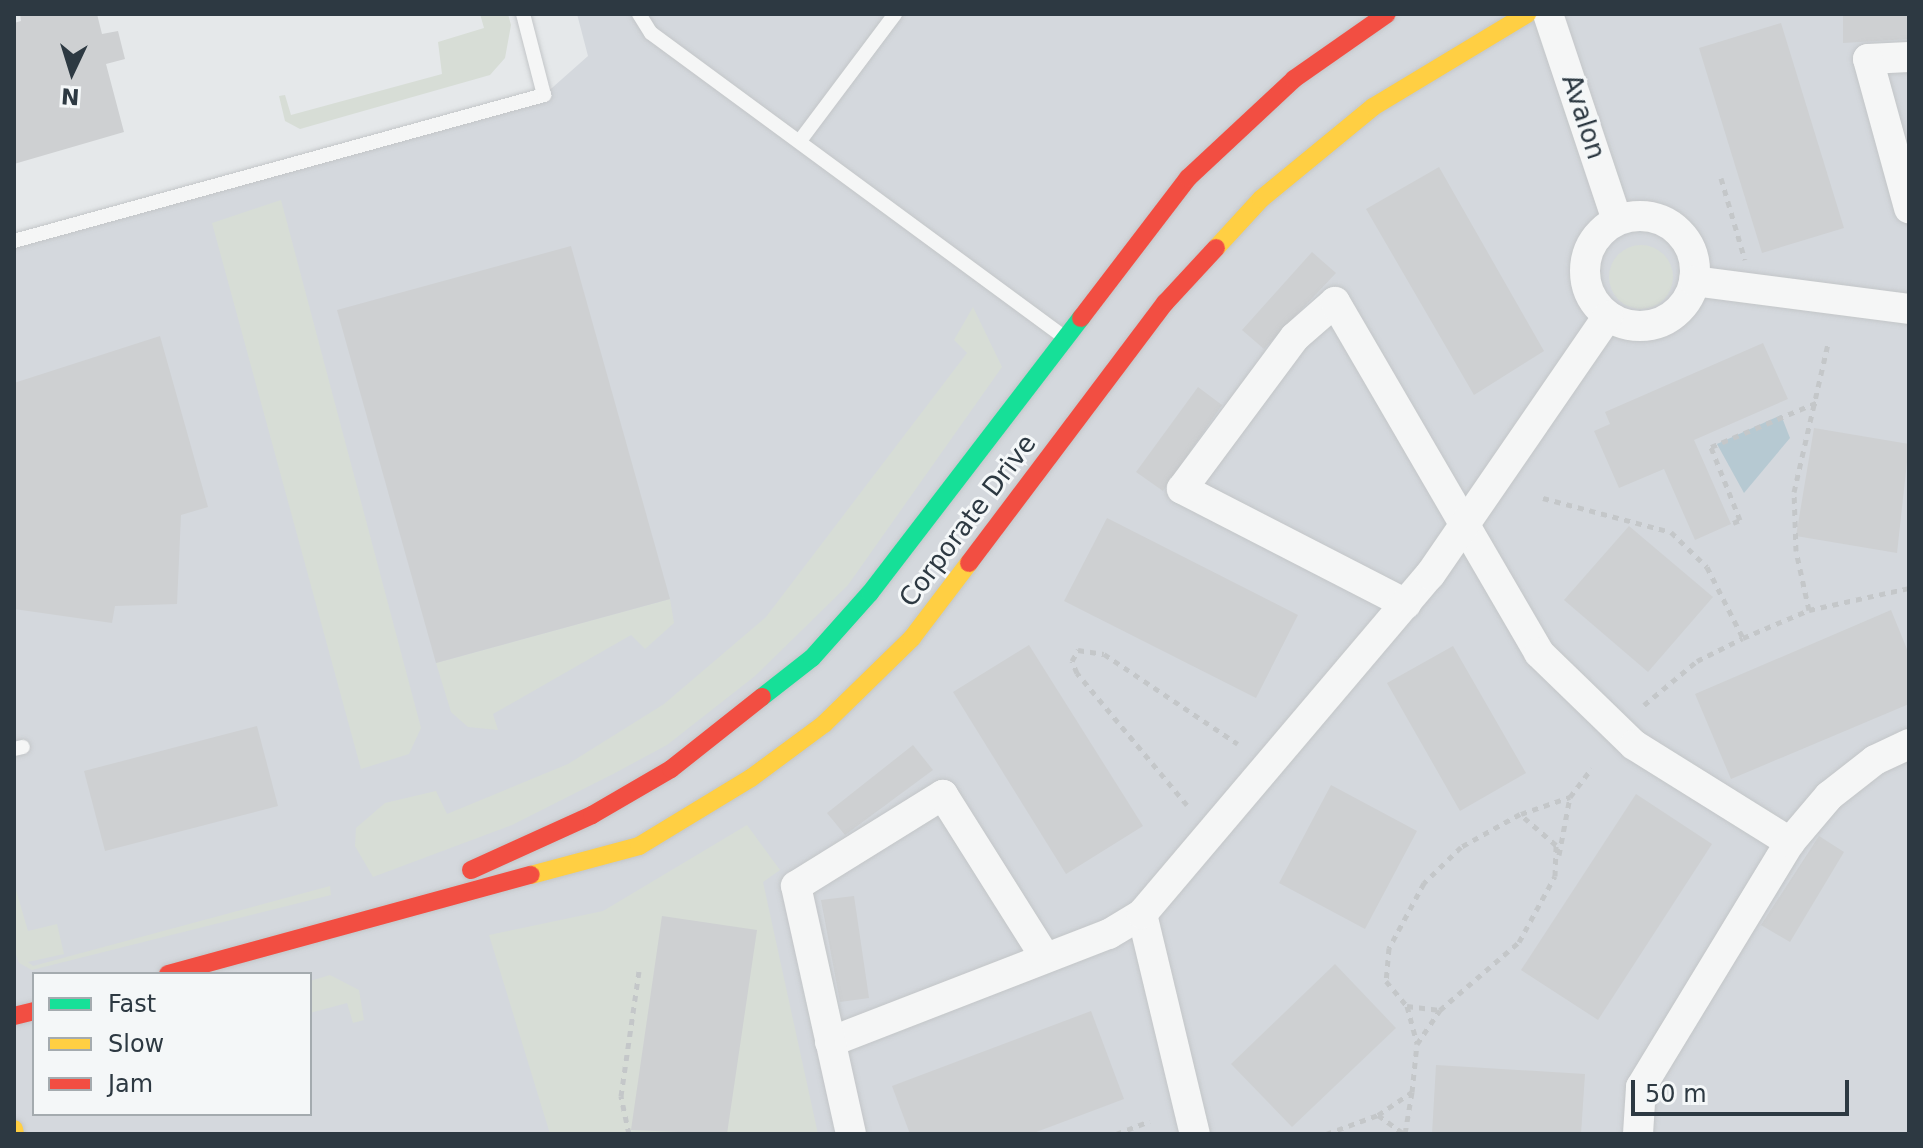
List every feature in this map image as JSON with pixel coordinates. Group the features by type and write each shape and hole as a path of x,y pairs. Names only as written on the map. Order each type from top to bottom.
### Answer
{"main road":[{"name":"Corporate Drive","path":"361,921 619,799 780,688 870,593 1157,214 1219,146 1294,79 1387,14"},
{"name":"Corporate Drive","path":"175,972 639,846 713,804 813,732 912,638 1195,266 1293,169 1411,82 1527,14"},
{"path":"1064,337 1084,348"},
{"path":"1106,347 1136,340"}],"street":[{"name":"Avalon","path":"1548,14 1617,220"},
{"path":"1909,57 1868,59 1909,208"},
{"path":"1654,218 1675,229 1690,249 1694,281 1668,319 1633,325 1608,316 1589,295 1584,269 1590,245 1617,220 1654,218"},
{"path":"1694,281 1909,309"},
{"path":"1406,604 1182,489 1295,337 1335,302 1467,523 1531,640 1583,702 1659,764 1790,842"},
{"path":"830,1042 1045,957 1142,914 1406,604 1467,523 1608,316"},
{"path":"1638,1134 1641,1087 1790,842 1840,786 1909,744"},
{"path":"851,1134 796,886 943,795 1045,957"},
{"path":"1142,914 1195,1134"}],"lane":[{"path":"14,241 544,95 523,14"},
{"path":"639,14 651,33 802,138 1064,337"},
{"path":"802,138 895,14"}],"path":[{"path":"1721,178 1747,265"},
{"path":"1809,610 1792,514 1799,465 1819,402 1828,344"},
{"path":"1733,523 1740,520 1711,447 1819,402"},
{"path":"1543,498 1671,532 1707,567 1743,638"},
{"path":"1644,705 1697,661 1743,638 1809,610 1909,588"},
{"path":"1187,805 1077,673 1072,661 1078,650 1104,654 1238,744"},
{"path":"1417,1044 1440,1010 1519,942 1559,856 1570,797 1592,768"},
{"path":"1378,1115 1405,1134 1417,1044 1407,1006 1386,981 1384,966 1408,910 1424,883 1461,847 1520,814 1570,797"},
{"path":"1520,814 1547,832 1559,856"},
{"path":"629,1134 621,1096 639,971"},
{"path":"1407,1006 1440,1010"},
{"path":"1326,1134 1378,1115 1412,1092"},
{"path":"1116,1134 1150,1121"}],"shaded area":[{"path":"480,14 508,14 511,25 505,58 490,75 300,129 285,121 279,96 285,95 291,115 442,74 438,42 484,28"},
{"path":"577,14 1909,14 1909,1134 14,1134 14,241 544,95 588,56"},
{"path":"281,200 421,728 409,754 361,769 212,223"},
{"path":"1635,245 1647,245 1664,254 1671,265 1671,289 1664,300 1647,309 1635,309 1623,304 1614,295 1609,283 1609,271 1614,259 1623,250"},
{"path":"973,307 1002,367 848,585 755,676 667,745 613,774 512,825 373,877 355,846 356,828 385,803 436,791 447,814 568,764 664,704 766,617 967,353 954,340"},
{"path":"670,599 674,623 645,649 631,635 493,714 498,730 468,727 451,712 436,663"},
{"path":"747,825 780,870 763,882 818,1134 550,1134 489,935 603,911"},
{"path":"14,883 28,931 57,924 64,954 28,962 33,966 330,886 331,895 32,970 19,963 14,949"},
{"path":"330,975 359,990 364,1020 353,1023 347,1003 312,1012 312,980"}],"water":[{"path":"1781,415 1790,438 1744,493 1717,444"}],"building":[{"path":"20,14 97,14 102,34 118,31 125,59 106,64 124,132 14,164 14,23 21,21"},
{"path":"1843,14 1909,14 1909,39 1843,43"},
{"path":"1781,23 1844,228 1762,253 1699,48"},
{"path":"1439,167 1544,351 1474,395 1366,209"},
{"path":"571,246 670,599 436,663 337,310"},
{"path":"1312,252 1336,273 1264,349 1242,330"},
{"path":"160,336 208,507 181,515 177,604 115,606 112,623 14,609 14,383"},
{"path":"1763,343 1788,399 1694,440 1731,524 1695,540 1664,469 1619,488 1594,431 1610,424 1605,412"},
{"path":"1198,387 1222,405 1163,491 1136,472"},
{"path":"1814,428 1909,444 1897,553 1796,536"},
{"path":"1107,518 1298,615 1256,698 1064,601"},
{"path":"1629,526 1713,597 1648,672 1564,600"},
{"path":"1891,610 1909,654 1909,704 1731,779 1695,694"},
{"path":"1029,645 1143,826 1066,874 953,692"},
{"path":"1453,646 1526,773 1460,811 1387,683"},
{"path":"257,726 278,806 105,851 84,771"},
{"path":"913,745 933,770 845,835 827,813"},
{"path":"1331,785 1417,831 1365,929 1279,883"},
{"path":"1636,794 1712,844 1598,1020 1521,970"},
{"path":"1819,836 1844,852 1790,942 1761,925"},
{"path":"854,896 869,998 840,1002 821,900"},
{"path":"662,916 757,930 727,1134 631,1130"},
{"path":"1335,964 1396,1028 1292,1127 1231,1064"},
{"path":"1091,1011 1124,1099 1031,1134 910,1134 892,1086"},
{"path":"1436,1065 1585,1074 1581,1134 1432,1134"}],"traffic: fast":[{"path":"762,697 812,658 870,593 1081,318"}],"traffic: slow":[{"path":"1216,248 1261,199 1373,107 1527,14"},
{"path":"531,875 639,846 751,778 824,724 912,638 969,563"},
{"path":"14,1129 15,1134"}],"traffic: jam":[{"path":"1081,318 1188,178 1294,79 1387,14"},
{"path":"969,563 1165,303 1216,248"},
{"path":"471,870 592,815 671,769 762,697"},
{"path":"175,972 531,875"},
{"path":"14,1016 32,1012"}]}
